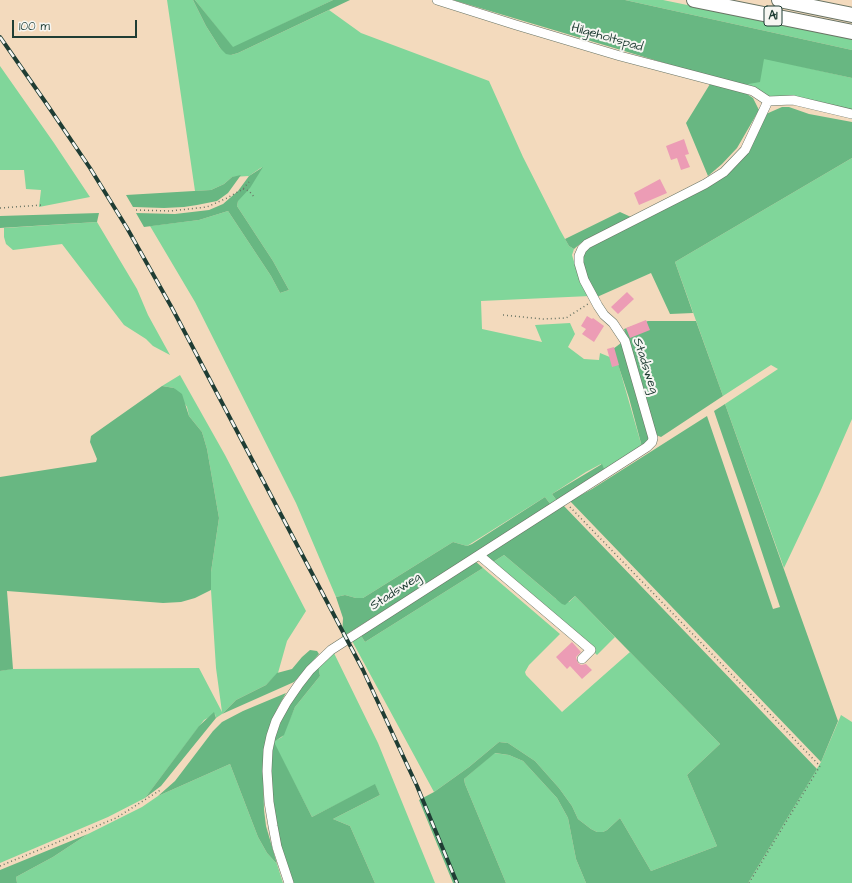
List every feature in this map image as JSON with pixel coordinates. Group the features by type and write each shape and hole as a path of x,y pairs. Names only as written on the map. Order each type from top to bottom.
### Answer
{"highway":[{"name":"A1","path":"694,0 852,32"},
{"name":"A1","path":"779,0 852,15"}],"street":[{"name":"Hilgeholtspad","path":"438,0 516,26 620,56 753,91 768,101"},
{"path":"768,101 793,100 852,114"},
{"name":"Stadsweg","path":"289,883 277,847 269,802 268,750 276,721 299,684 330,650 647,447 652,442 653,438 624,341 613,323 604,314 584,280 579,263 579,256 582,249 587,244 710,181 724,172 745,150 768,101"},
{"path":"479,555 590,650 582,659"}],"path":[{"path":"136,210 170,212 207,207 243,189 249,182"},
{"path":"243,189 249,191 255,198"},
{"path":"0,208 42,205"},
{"path":"503,315 543,319 566,318 595,300"},
{"path":"563,500 820,766 749,883"},
{"path":"0,866 116,818 162,789"}],"green space":[{"path":"167,0 193,0 206,26 220,48 231,55 329,10 361,33 489,81 523,157 560,230 569,246 574,249 572,255 575,265 590,296 481,301 482,329 542,342 535,325 570,323 575,334 568,347 584,359 599,360 600,353 617,360 642,447 605,471 601,464 586,472 552,494 557,501 551,505 545,497 467,546 453,542 363,598 345,595 336,597 296,503 195,302 150,226 199,220 228,211 271,276 280,293 289,290 273,261 237,206 238,200 262,167 249,176 232,177 224,184 211,190 195,191"},
{"path":"193,0 195,0 233,47 333,0 350,0 231,55 226,54 220,48 206,26"},
{"path":"195,0 333,0 233,48"},
{"path":"453,0 625,0 852,50 852,78 764,59 760,82 743,85 735,84"},
{"path":"625,0 663,0 852,39 852,50"},
{"path":"764,58 852,78 852,111 771,99 743,85"},
{"path":"0,66 90,197 39,207 41,190 26,189 24,170 0,170"},
{"path":"710,84 744,92 753,98 759,110 737,148 708,176 686,123"},
{"path":"782,107 789,107 809,114 852,122 852,158 675,262 693,313 670,314 651,273 597,297 581,264 586,248 723,178 766,114"},
{"path":"852,158 852,419 784,568 725,404 778,369 771,365 723,396 675,262"},
{"path":"263,167 250,188 238,201 237,206 273,261 289,290 280,293 271,276 228,211 199,220 144,227 136,213 175,214 209,210 223,204 238,191 249,176"},
{"path":"241,175 228,193 217,201 197,205 164,208 133,207 126,195 211,190 224,184 232,177"},
{"path":"620,212 631,217 593,236 574,249 569,246 565,239"},
{"path":"99,213 97,222 0,228 0,216"},
{"path":"97,222 137,289 148,315 170,355 153,346 146,339 124,325 62,244 13,250 6,244 4,237 4,228"},
{"path":"648,321 696,321 723,396 661,437 656,435 624,329"},
{"path":"621,343 650,441 642,447 629,398 613,349"},
{"path":"180,375 225,455 306,611 287,641 278,673 266,685 236,700 216,718 215,714 204,720 145,798 108,817 0,863 0,671 10,669 199,668 222,712 216,668 211,590 211,572 219,518 207,449 202,432 189,416 187,407 174,388 162,386"},
{"path":"162,386 174,388 182,394 189,416 202,432 207,449 219,518 211,572 211,590 195,598 181,602 163,603 7,591 13,669 0,671 0,477 96,462 97,459 90,442 91,436"},
{"path":"725,404 838,721 821,762 570,501 592,489 707,416 773,609 780,607 714,411"},
{"path":"602,464 605,471 557,501 552,494"},
{"path":"545,497 551,505 342,637 343,618 336,597 345,595 363,598 453,542 467,546 472,544"},
{"path":"563,505 817,769 748,883 586,883 576,859 568,818 557,798 523,761 509,755 495,753 464,779 506,883 453,883 419,800 434,792 469,767 499,742 508,743 535,761 559,788 572,806 578,819 591,829 597,832 603,832 620,818 651,871 717,846 687,775 720,744 575,596 565,605 562,604 504,555 490,564 482,557"},
{"path":"504,555 556,599 569,602 575,596 615,637 597,655 490,564"},
{"path":"475,561 483,568 365,642 360,634"},
{"path":"483,568 560,634 529,665 525,672 526,675 562,712 630,652 720,744 687,775 717,846 651,871 620,818 603,832 597,832 591,829 578,819 572,806 559,788 535,761 508,743 499,742 469,767 434,792 351,639 360,634 365,642"},
{"path":"310,650 317,651 319,654 294,682 222,714 236,700 266,685 277,673 292,669"},
{"path":"333,651 378,743 435,883 375,883 350,826 333,819 380,795 375,785 312,817 273,742 282,737 295,707 320,676 318,664"},
{"path":"318,664 320,676 295,707 284,735 274,742 312,817 375,784 380,795 333,819 350,826 375,883 291,883 269,802 272,749 276,733 290,701"},
{"path":"286,693 277,709 270,733 263,770 266,826 277,864 267,853 258,837 230,764 158,796 175,781 213,731 222,722 243,711"},
{"path":"214,712 216,718 161,786 145,798 199,726"},
{"path":"841,715 852,722 852,883 748,883 821,762"},
{"path":"494,753 509,755 523,761 557,798 568,818 576,859 586,883 506,883 464,779"},
{"path":"230,764 258,837 267,853 277,864 283,883 17,883 16,877 53,857 88,834 142,807 158,796"},
{"path":"88,834 53,857 16,877 17,883 0,883 0,870"}],"building":[{"path":"684,139 689,154 685,155 690,167 681,170 677,158 671,160 666,146"},
{"path":"660,179 667,193 639,205 634,193"},
{"path":"627,292 634,299 618,314 611,307"},
{"path":"587,316 592,319 593,318 604,326 594,342 582,334 586,329 581,326"},
{"path":"646,320 650,330 630,338 626,328"},
{"path":"614,347 619,365 612,367 607,349"},
{"path":"572,642 581,652 576,657 578,663 581,665 586,664 592,670 582,679 570,666 567,669 556,657"}],"railway":[{"path":"0,37 90,168 127,228 172,308 363,670 417,786 457,883"}]}
